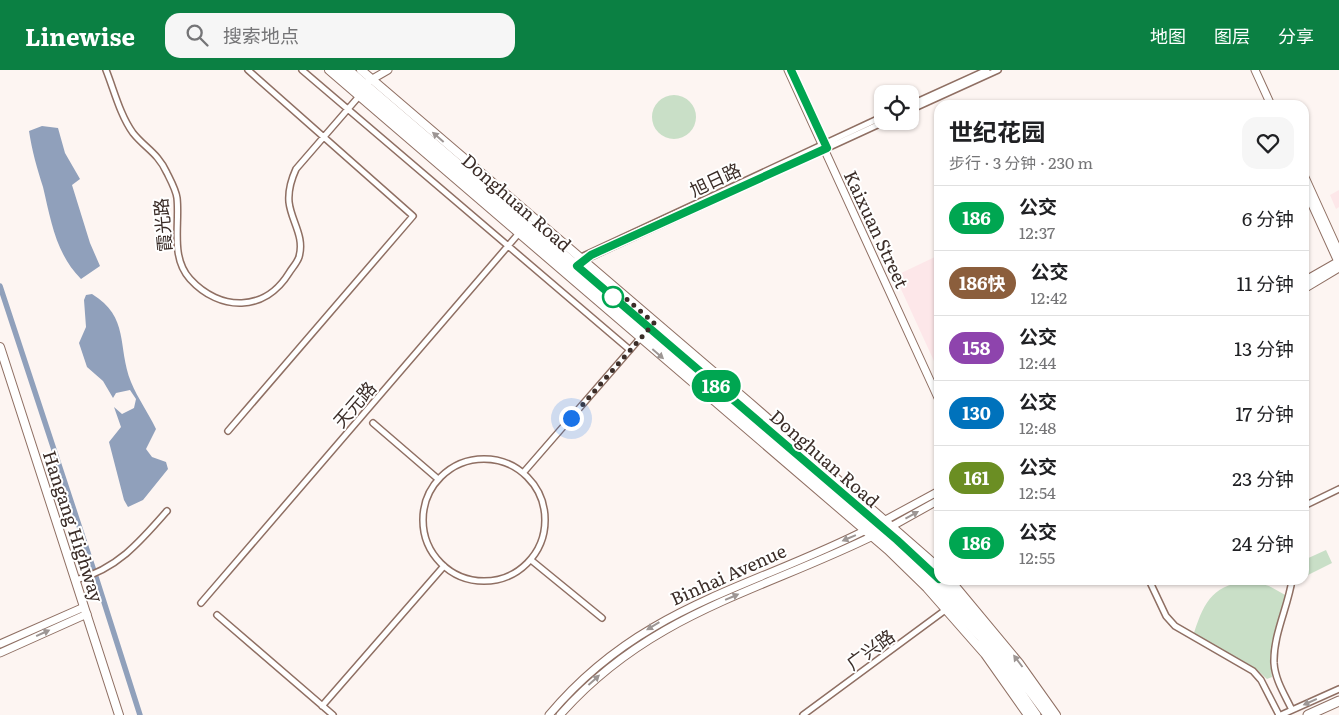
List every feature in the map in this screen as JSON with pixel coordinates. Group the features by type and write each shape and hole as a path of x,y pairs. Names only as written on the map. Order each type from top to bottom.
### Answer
{"highway":[{"name":"Donghuan Road","path":"338,70 366,87"},
{"name":"Donghuan Road","path":"348,70 523,229 573,267 934,576"},
{"name":"Donghuan Road","path":"878,529 920,571 950,607 981,637 1036,715"},
{"name":"Donghuan Road","path":"944,585 987,632 1048,715"},
{"path":"1308,715 1339,701"}],"main road":[{"path":"330,70 366,87 878,529 934,565"},
{"path":"360,70 366,87"},
{"name":"霞光路","path":"366,87 388,70"},
{"name":"霞光路","path":"366,87 395,70"},
{"name":"Kaixuan Street","path":"789,70 934,389"},
{"path":"1250,70 1264,100"},
{"path":"1255,70 1269,100"},
{"name":"Kaixuan Street","path":"824,146 934,380"},
{"path":"1309,187 1339,252"},
{"path":"1309,198 1339,264"},
{"path":"523,229 573,267"},
{"path":"1309,279 1339,264"},
{"path":"1309,285 1339,264"},
{"name":"Hangang Highway","path":"0,347 76,580 83,611 115,715"},
{"name":"Hangang Highway","path":"0,360 119,715"},
{"name":"Binhai Avenue","path":"549,715 573,688 602,662 661,621 698,602 878,529 934,494"},
{"name":"Binhai Avenue","path":"560,715 608,668 666,628 934,502"},
{"path":"954,585 1019,663 1056,715"},
{"path":"950,607 1028,715"},
{"path":"0,644 83,611"},
{"path":"0,653 83,611"}],"street":[{"name":"霞光路","path":"106,70 125,118 134,134 158,157 177,195 176,243 189,278 206,293 228,304 251,302 276,291 299,257 300,231 289,204 289,183 296,169 366,87"},
{"path":"228,431 413,216 324,135 248,70"},
{"path":"302,70 630,350"},
{"path":"919,101 987,70"},
{"path":"919,106 998,70"},
{"name":"旭日路","path":"573,267 874,121"},
{"name":"旭日路","path":"824,146 874,126"},
{"name":"天元路","path":"201,603 523,229"},
{"path":"523,473 647,331"},
{"path":"373,423 438,479"},
{"path":"475,459 496,459 516,467 523,473 532,481 543,499 546,520 542,541 531,560 517,572 499,580 479,581 460,576 444,566 432,551 424,534 423,514 428,496 438,479 455,466 475,459"},
{"path":"1309,504 1339,489"},
{"path":"76,580 99,573 118,562 138,544 167,511"},
{"path":"531,560 602,618"},
{"path":"322,706 444,566"},
{"path":"1151,585 1166,616 1175,626 1253,671 1261,680 1280,715 1339,689"},
{"path":"1291,585 1275,648 1274,664 1278,680 1292,710"},
{"name":"广兴路","path":"804,715 950,607"},
{"path":"217,615 333,715"}],"shaded area":[{"path":"1339,190 1339,207 1336,209 1330,195"},
{"path":"934,257 934,361 895,276"}],"green space":[{"path":"674,95 686,99 692,105 696,117 692,129 686,135 674,139 662,135 656,129 652,117 656,105 662,99"},
{"path":"1326,550 1332,563 1309,574 1309,558"},
{"path":"1266,585 1287,596 1270,660 1272,677 1267,679 1256,669 1194,633 1207,602 1213,595 1228,586"}],"water":[{"path":"42,126 58,128 65,153 80,179 72,185 90,243 100,266 81,279 60,248 35,159 29,131"},
{"path":"92,294 104,303 117,323 131,382 156,429 146,449 152,457 166,462 168,469 143,500 128,507 124,500 109,442 121,427 114,407 122,414 134,408 136,399 130,390 116,393 113,398 103,381 87,367 79,343 86,327 84,300 86,295"}],"waterway":[{"path":"0,286 94,571"},
{"path":"96,577 140,715"}],"bus line":[{"name":"186","path":"791,70 827,148 591,255 582,260 577,266 897,540 934,574"}],"route":[{"path":"571,418 654,323 614,288 613,297"}]}
